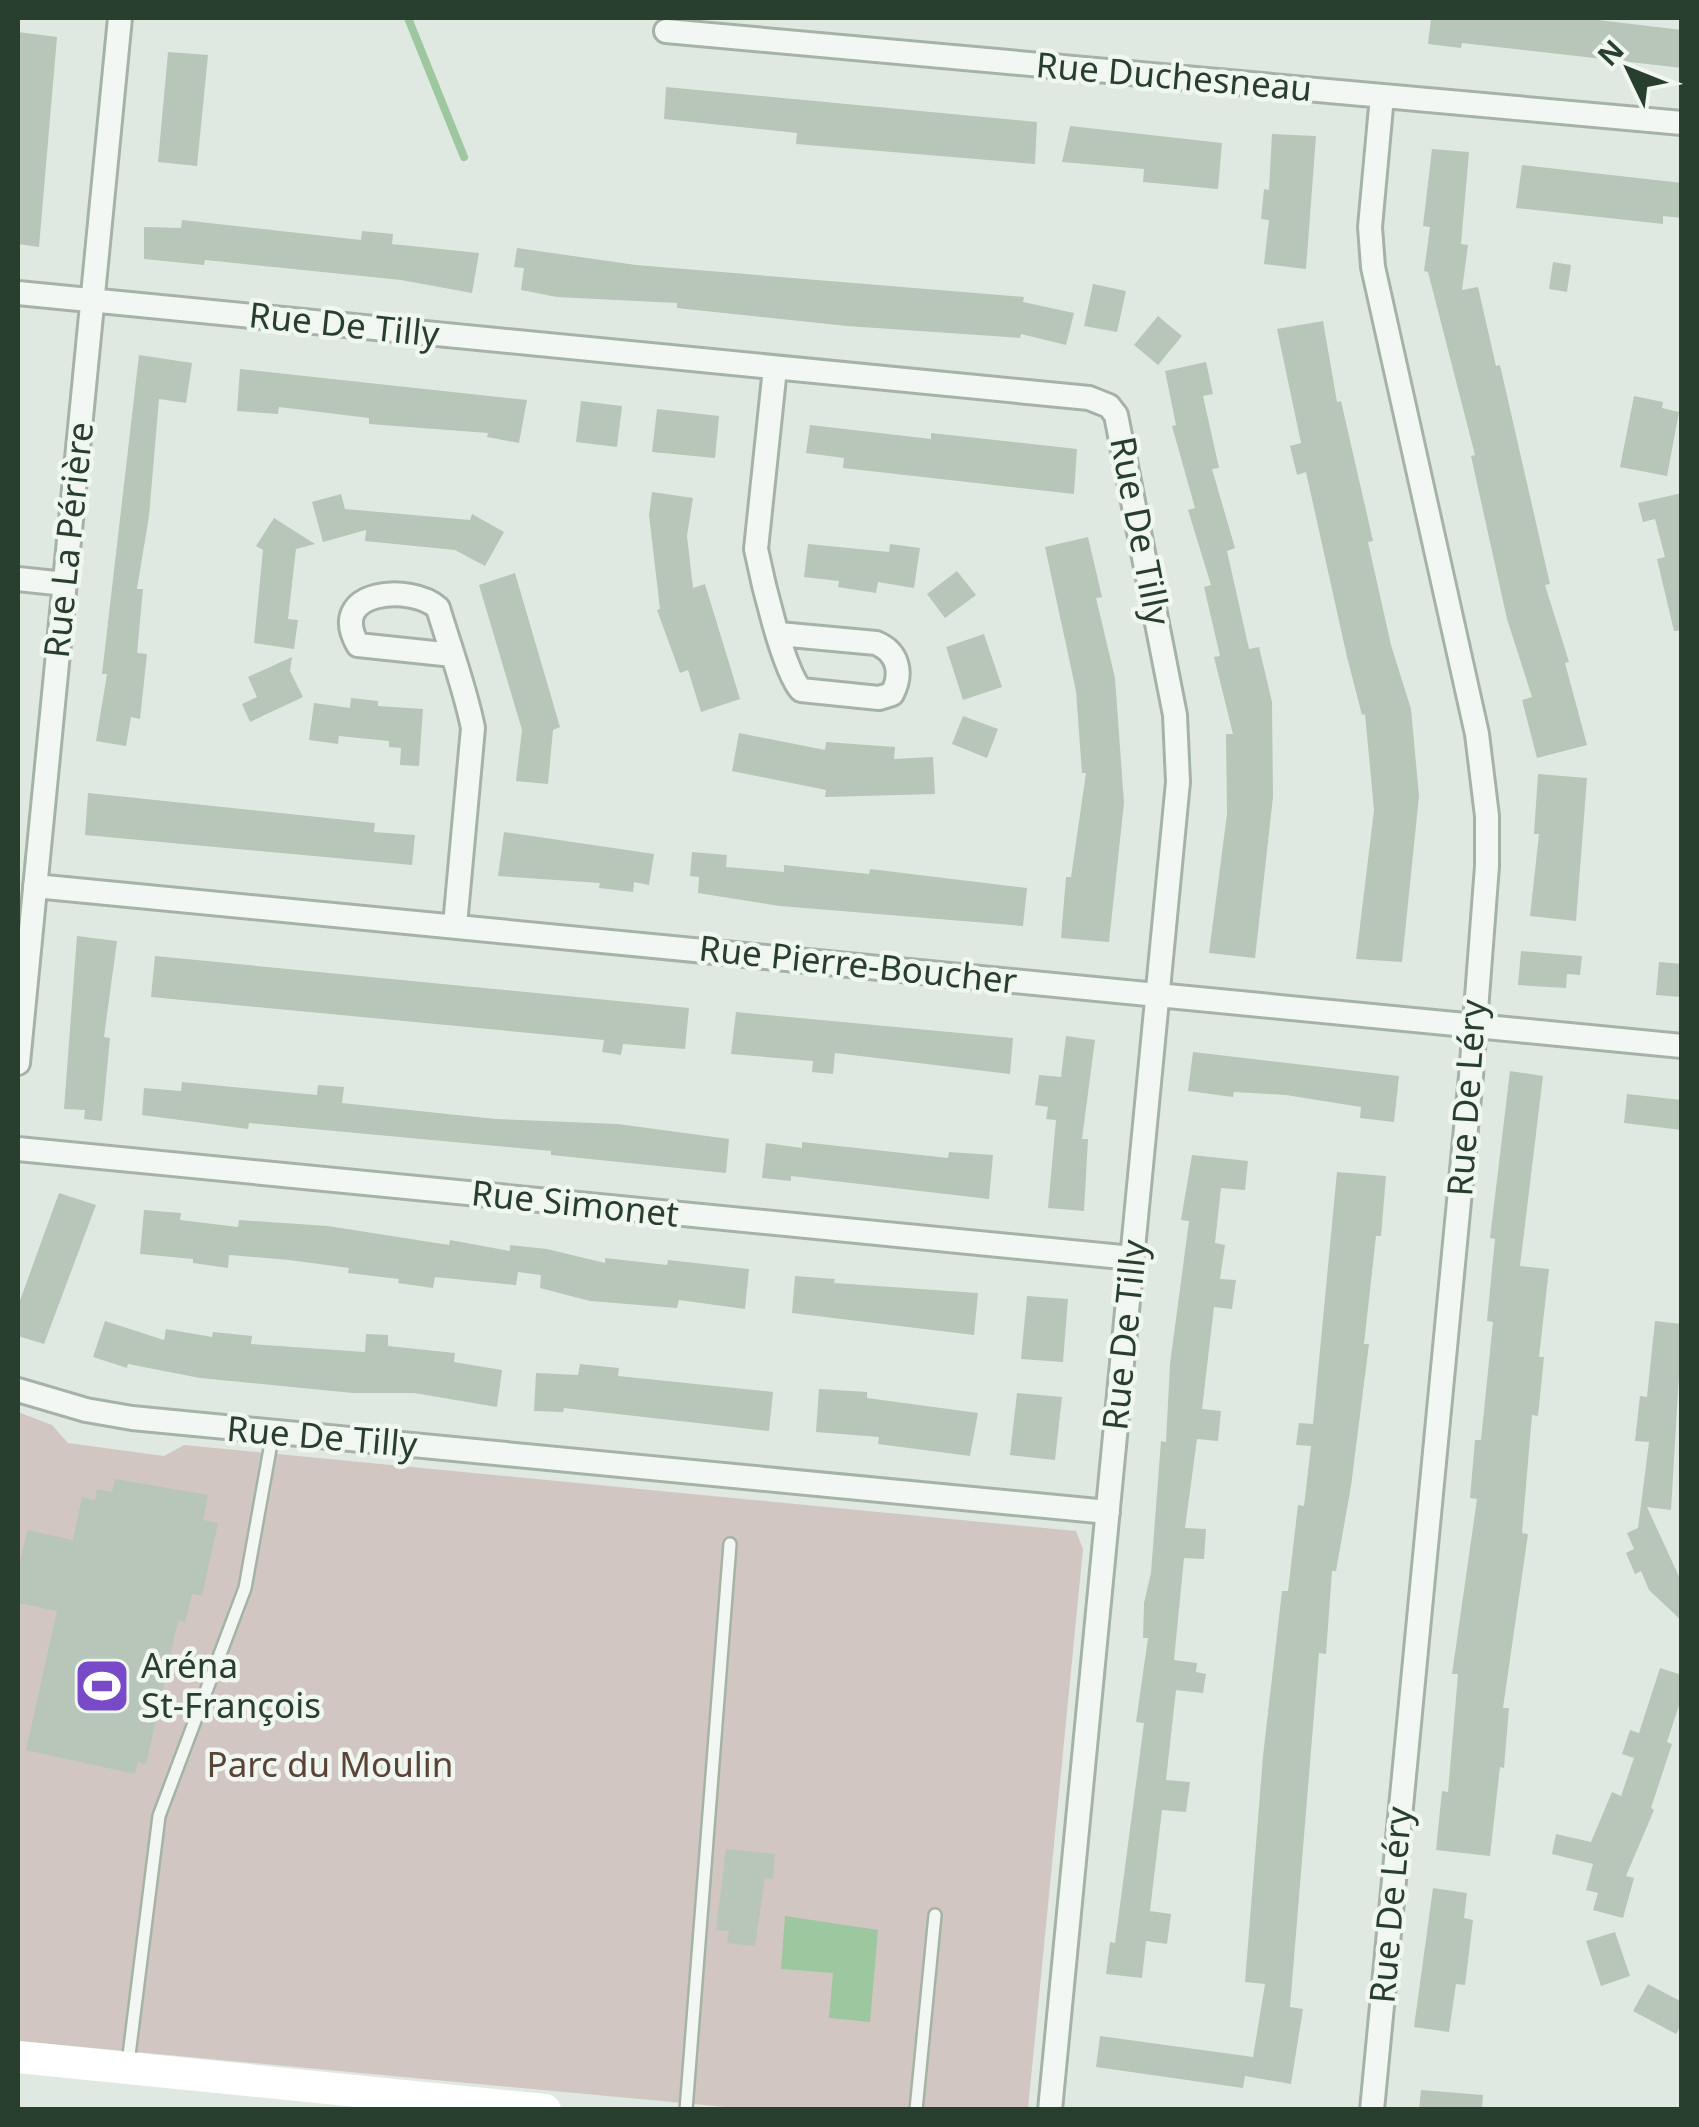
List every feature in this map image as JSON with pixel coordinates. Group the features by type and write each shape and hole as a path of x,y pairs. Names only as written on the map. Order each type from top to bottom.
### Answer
{"street":[{"name":"Rue La Périère","path":"18,1063 120,18"},
{"name":"Rue Duchesneau","path":"666,31 1682,123"},
{"name":"Rue De Léry","path":"1372,2110 1474,1025 1487,816 1477,734 1373,267 1370,227 1382,96"},
{"name":"Rue De Tilly","path":"18,293 1088,398 1109,406 1116,415 1169,681 1178,747 1159,994 1050,2110"},
{"path":"776,368 756,549 779,634 801,690 879,698 892,694 898,682 896,660 888,648 876,643 779,634"},
{"path":"18,580 65,584"},
{"path":"452,655 470,712 473,745 455,926"},
{"name":"Rue Pierre-Boucher","path":"35,886 1682,1046"},
{"name":"Rue Simonet","path":"18,1150 1132,1258"},
{"name":"Rue De Tilly","path":"18,1390 86,1410 273,1432 1108,1512"},
{"path":"18,2057 545,2110"}],"lane":[{"path":"127,2067 159,1816 245,1588 273,1432"},
{"path":"686,2110 730,1544"},
{"path":"916,2110 935,1915"}],"green space":[{"name":"Parc du Moulin","path":"18,1412 52,1425 68,1443 164,1456 184,1445 1076,1531 1083,1549 1028,2109 747,2109 18,2041"}],"shaded area":[{"path":"785,1916 878,1930 870,2022 829,2018 833,1973 781,1969"}],"building":[{"path":"1431,18 1581,18 1682,30 1682,68 1462,43 1461,48 1428,44"},
{"path":"18,32 57,37 39,247 18,244"},
{"path":"168,52 208,55 197,166 158,162"},
{"path":"666,87 1037,122 1035,164 796,144 797,133 664,119"},
{"path":"1070,126 1222,143 1218,189 1143,182 1144,169 1062,162"},
{"path":"1272,134 1316,136 1306,269 1264,264 1269,220 1261,219 1264,189 1269,190"},
{"path":"1432,149 1469,152 1461,244 1468,245 1462,290 1478,287 1496,366 1500,365 1550,584 1545,585 1569,662 1565,663 1587,745 1537,758 1522,700 1532,697 1507,619 1471,456 1475,455 1428,272 1424,271 1430,227 1423,226"},
{"path":"1522,165 1682,183 1682,218 1663,216 1663,224 1516,208"},
{"path":"182,220 361,240 362,231 393,234 392,244 479,253 472,293 401,280 205,260 204,265 144,259 144,227 181,228"},
{"path":"517,248 636,265 1024,297 1023,302 1074,313 1066,345 1021,334 1020,338 847,326 677,308 677,303 557,297 521,290 524,268 514,267"},
{"path":"1553,262 1571,265 1567,292 1549,289"},
{"path":"1093,284 1126,291 1117,332 1084,326"},
{"path":"1158,316 1182,336 1158,365 1134,345"},
{"path":"1323,321 1337,402 1341,401 1373,541 1368,542 1391,645 1411,709 1419,796 1402,962 1356,959 1374,810 1365,714 1362,715 1347,657 1306,472 1297,475 1290,446 1301,443 1277,329"},
{"path":"139,355 192,363 186,403 159,399 149,516 137,589 143,589 137,653 147,654 140,719 131,717 126,746 96,741 107,674 102,674"},
{"path":"1206,362 1213,394 1203,396 1219,468 1212,469 1235,548 1227,551 1249,649 1259,647 1272,702 1273,797 1255,958 1209,953 1227,814 1226,734 1233,734 1214,657 1220,656 1204,587 1211,585 1188,510 1195,508 1172,426 1176,425 1165,371"},
{"path":"240,369 527,400 519,443 487,437 488,433 369,424 369,418 279,407 278,414 237,411"},
{"path":"1634,396 1663,402 1662,408 1679,412 1667,476 1620,467"},
{"path":"581,401 622,406 617,447 576,442"},
{"path":"657,409 719,416 715,458 652,452"},
{"path":"810,425 931,439 931,433 1077,449 1074,494 843,468 844,458 806,453"},
{"path":"652,492 693,498 687,536 693,588 705,584 740,699 701,712 688,670 680,673 657,610 660,609 649,515"},
{"path":"1682,493 1682,630 1674,631 1657,559 1665,557 1655,519 1643,522 1638,503"},
{"path":"341,494 345,509 470,520 472,514 504,532 485,566 455,550 365,541 366,530 323,542 312,502"},
{"path":"274,518 315,544 296,549 288,619 298,620 294,649 254,643 263,550 256,546"},
{"path":"1088,537 1102,597 1096,598 1115,678 1124,803 1109,942 1061,938 1066,877 1071,877 1086,773 1082,773 1076,691 1045,547"},
{"path":"808,544 889,552 890,544 920,548 914,588 878,582 876,593 838,587 839,581 804,577"},
{"path":"957,571 976,595 945,618 927,594"},
{"path":"515,573 560,727 553,730 548,784 516,781 522,730 479,585"},
{"path":"984,634 1002,687 963,700 946,647"},
{"path":"292,657 290,671 303,697 250,722 242,704 257,697 248,677"},
{"path":"351,698 378,701 378,706 423,709 419,766 400,765 401,748 389,747 389,741 339,736 338,744 309,740 314,703 350,708"},
{"path":"963,716 998,729 987,758 952,744"},
{"path":"739,733 825,750 826,742 895,747 894,759 933,757 935,794 825,797 826,790 732,771"},
{"path":"1538,774 1587,778 1576,921 1530,916 1539,834 1534,834"},
{"path":"88,793 375,823 374,832 415,835 412,865 85,835"},
{"path":"504,832 654,854 649,885 634,882 633,892 599,888 600,883 498,876"},
{"path":"692,852 727,855 726,867 784,872 784,865 869,874 870,869 1027,888 1023,926 780,906 698,893 699,877 690,876"},
{"path":"77,936 117,941 104,1037 110,1038 102,1121 84,1119 85,1110 64,1109"},
{"path":"1521,951 1582,956 1580,975 1567,974 1566,988 1518,985"},
{"path":"155,956 689,1008 685,1049 623,1044 621,1055 602,1052 604,1040 151,997"},
{"path":"1659,962 1682,964 1682,997 1656,995"},
{"path":"736,1012 1013,1038 1010,1074 835,1053 833,1074 812,1072 813,1061 731,1054"},
{"path":"1066,1036 1095,1040 1082,1139 1088,1139 1084,1211 1048,1208 1056,1120 1046,1119 1048,1107 1035,1105 1039,1075 1061,1077"},
{"path":"1193,1052 1399,1076 1394,1122 1360,1118 1361,1107 1286,1095 1234,1092 1233,1097 1188,1091"},
{"path":"1510,1071 1543,1076 1520,1266 1549,1269 1539,1357 1544,1357 1538,1416 1532,1415 1522,1533 1528,1534 1503,1708 1509,1708 1504,1768 1500,1767 1490,1856 1436,1850 1442,1791 1448,1792 1458,1674 1452,1674 1477,1499 1470,1498 1475,1440 1481,1440 1493,1322 1487,1321 1495,1239 1490,1238"},
{"path":"182,1082 317,1095 318,1085 344,1087 342,1103 496,1119 618,1124 729,1139 726,1173 551,1155 551,1151 249,1123 248,1129 142,1115 144,1088 181,1091"},
{"path":"1627,1094 1682,1100 1682,1130 1624,1123"},
{"path":"802,1142 948,1158 949,1152 993,1155 989,1199 791,1176 791,1181 762,1178 766,1143 802,1148"},
{"path":"1192,1155 1248,1161 1245,1190 1221,1188 1215,1243 1225,1245 1220,1279 1236,1280 1232,1309 1214,1307 1202,1409 1221,1411 1218,1441 1197,1439 1185,1528 1206,1529 1204,1559 1184,1558 1174,1660 1197,1663 1196,1672 1206,1674 1203,1693 1176,1690 1166,1780 1190,1782 1186,1812 1162,1810 1150,1911 1171,1914 1167,1944 1146,1941 1142,1978 1106,1974 1110,1942 1115,1943 1144,1723 1136,1722 1148,1638 1143,1638 1144,1603 1151,1573 1161,1441 1166,1442 1170,1364 1189,1221 1181,1220"},
{"path":"1337,1172 1386,1176 1381,1236 1376,1236 1364,1344 1369,1344 1351,1486 1336,1571 1332,1571 1326,1654 1319,1653 1290,2007 1303,2009 1291,2084 1245,2076 1243,2088 1096,2067 1100,2036 1253,2057 1265,1984 1245,1982 1263,1756 1282,1591 1288,1591 1298,1505 1304,1506 1311,1446 1296,1445 1299,1423 1313,1424"},
{"path":"59,1193 96,1205 44,1344 18,1336 18,1306"},
{"path":"144,1210 181,1213 180,1220 238,1227 239,1220 328,1226 449,1245 450,1240 510,1251 510,1245 547,1249 605,1263 605,1258 667,1265 668,1260 749,1269 745,1309 679,1300 677,1308 590,1301 540,1288 541,1275 518,1272 516,1285 435,1277 433,1288 348,1273 349,1268 289,1260 229,1255 228,1268 193,1263 193,1259 140,1254"},
{"path":"795,1276 835,1279 834,1283 978,1293 974,1335 792,1313"},
{"path":"1027,1296 1068,1299 1063,1362 1021,1359"},
{"path":"105,1321 164,1340 166,1329 212,1337 213,1332 252,1336 251,1344 365,1352 366,1334 388,1335 388,1346 455,1353 454,1362 502,1370 497,1407 414,1393 353,1393 200,1378 128,1364 127,1368 93,1357"},
{"path":"1655,1321 1682,1324 1671,1510 1647,1507 1682,1583 1682,1621 1649,1590 1641,1571 1635,1574 1626,1553 1634,1549 1627,1533 1638,1528 1649,1442 1635,1441 1640,1396 1647,1397"},
{"path":"580,1364 619,1368 618,1376 773,1392 769,1431 564,1408 563,1412 534,1411 536,1373 578,1375"},
{"path":"819,1389 867,1392 867,1398 978,1413 970,1456 878,1444 879,1437 816,1432"},
{"path":"1017,1393 1062,1397 1055,1460 1010,1455"},
{"name":"Aréna St-François","path":"115,1479 208,1495 203,1520 218,1523 202,1596 192,1594 185,1622 178,1621 146,1764 138,1762 135,1774 26,1750 57,1611 18,1603 18,1572 27,1530 73,1540 82,1497 95,1500 97,1489 112,1492"},
{"path":"1660,1668 1682,1675 1682,1696 1667,1742 1672,1744 1651,1808 1654,1810 1626,1876 1634,1878 1623,1918 1593,1910 1598,1893 1586,1890 1593,1864 1552,1854 1556,1834 1591,1842 1612,1792 1621,1796 1634,1758 1622,1754 1630,1730 1639,1733"},
{"path":"726,1849 775,1854 773,1879 765,1878 755,1946 727,1943 729,1931 716,1930"},
{"path":"1433,1888 1467,1893 1464,1918 1473,1920 1465,1985 1456,1984 1449,2032 1414,2027"},
{"path":"1615,1932 1630,1976 1601,1986 1586,1941"},
{"path":"1648,1984 1682,2002 1682,2023 1676,2034 1633,2011"},
{"path":"1421,2090 1483,2095 1482,2110 1419,2110"}],"waterway":[{"path":"408,18 464,157"}],"place":[{"name":"Aréna St-François","path":"102,1686"}]}
